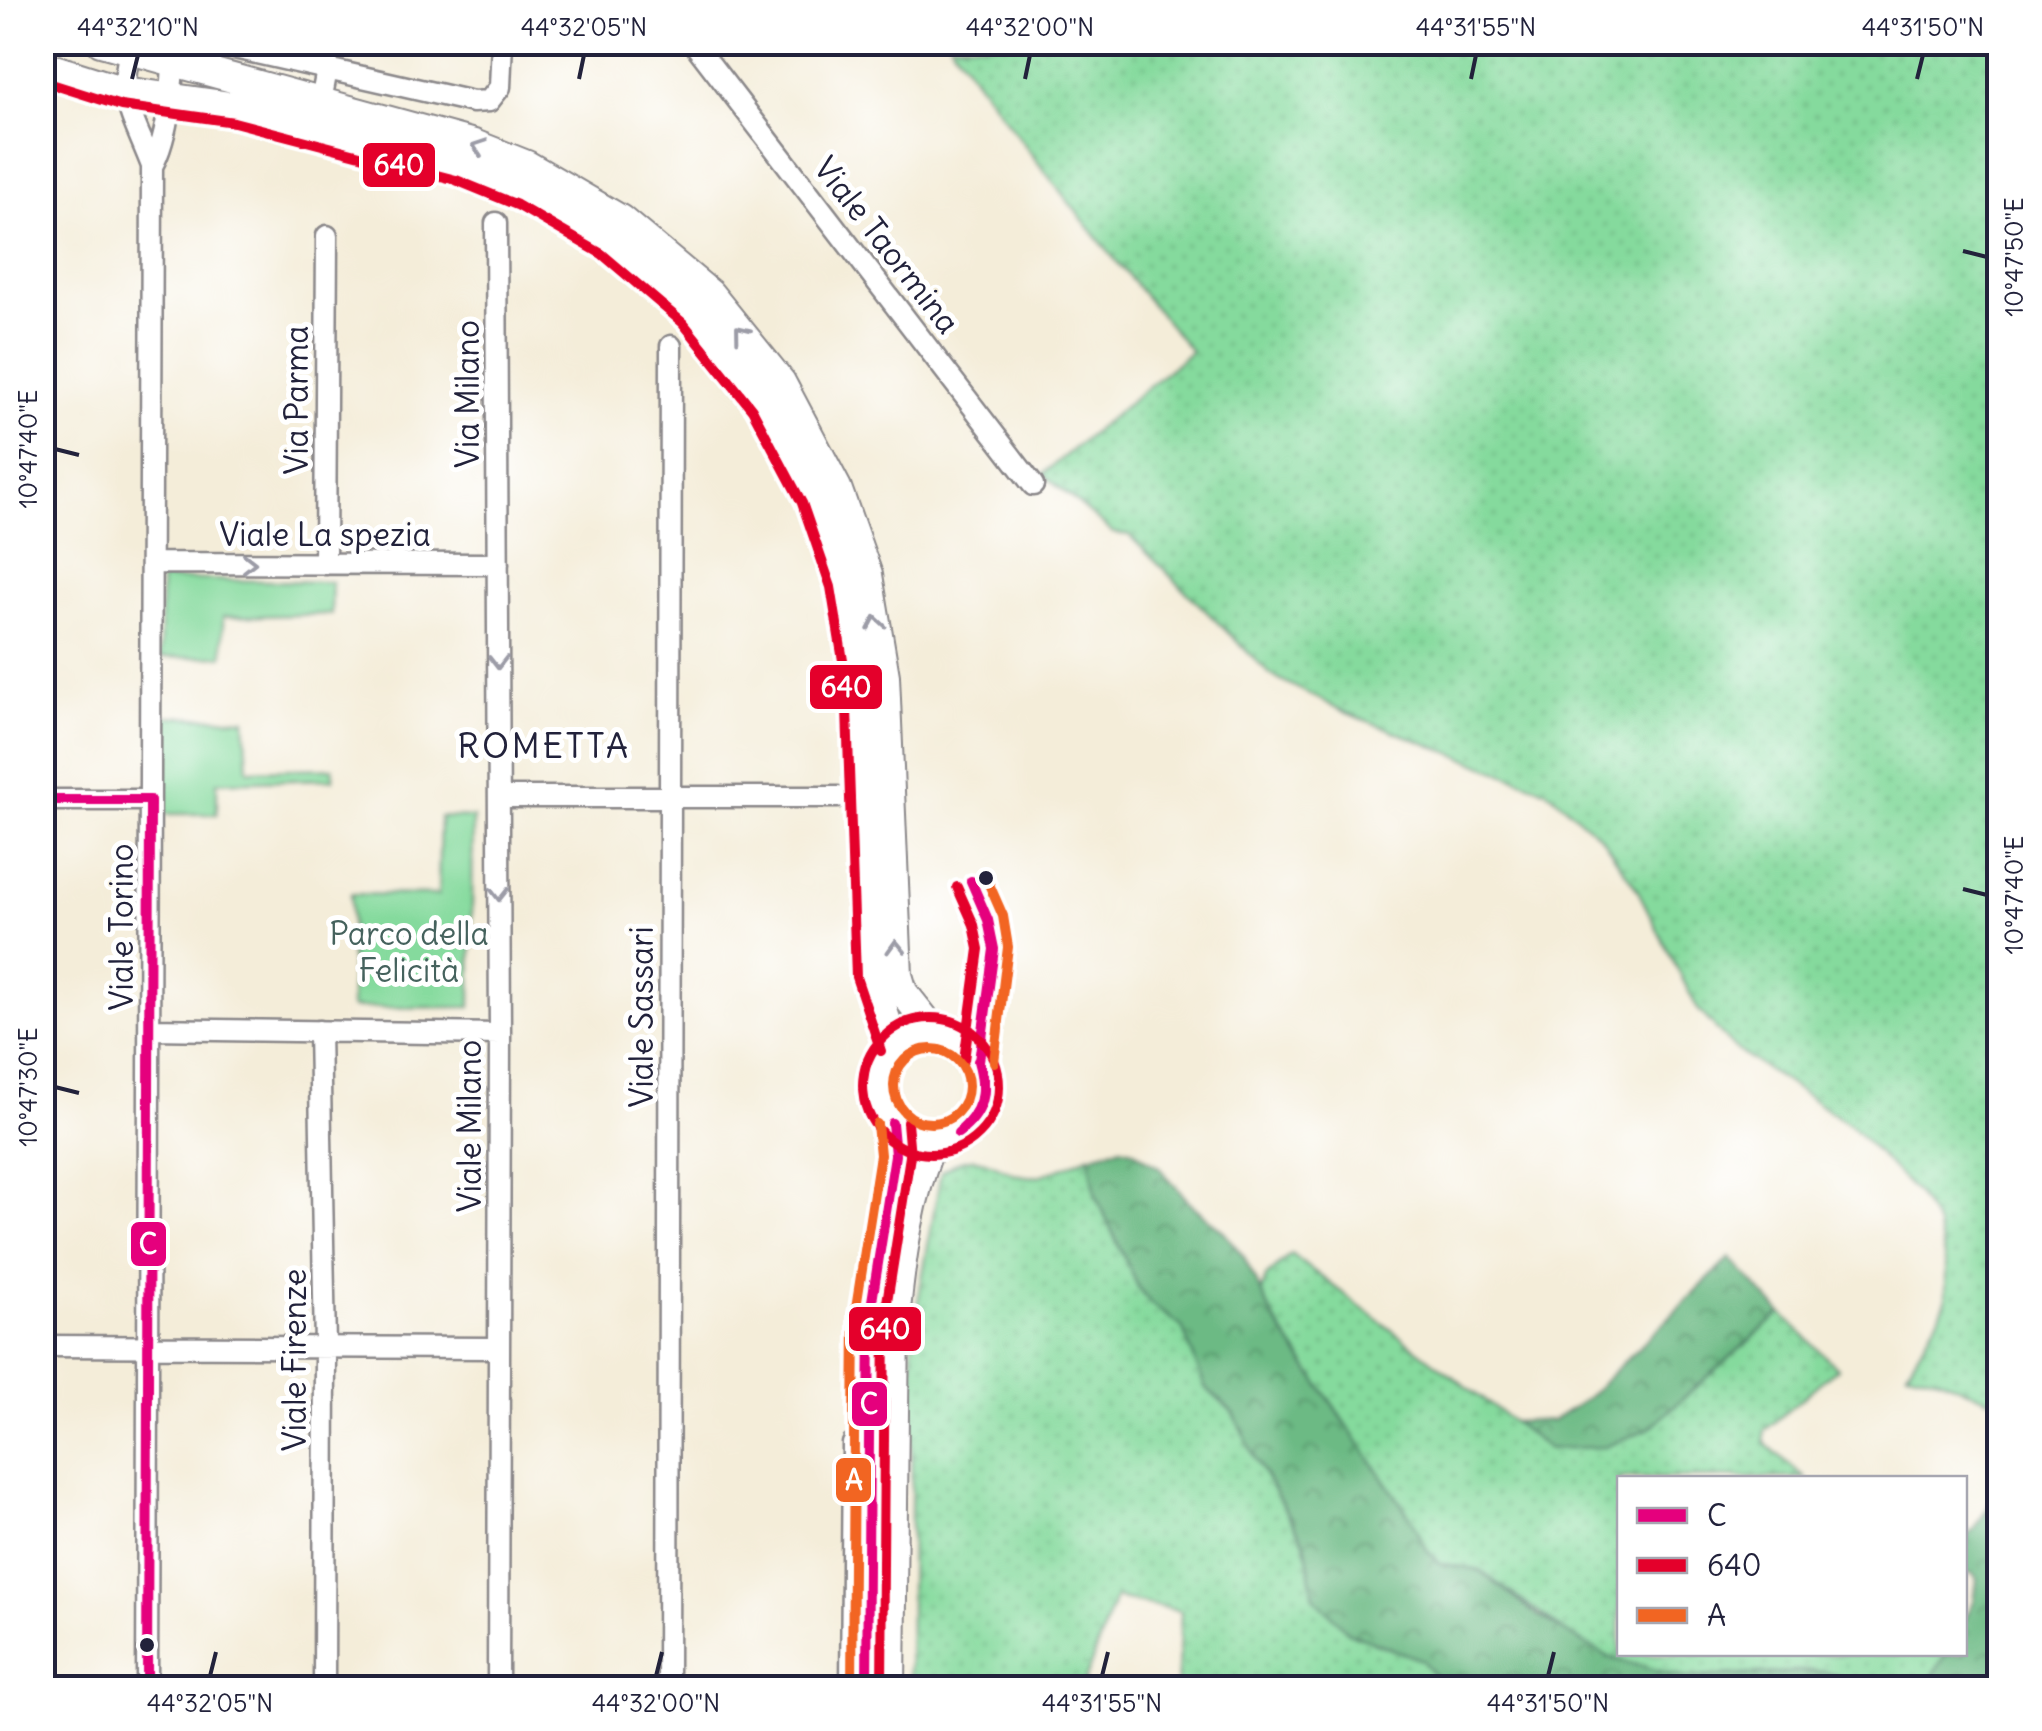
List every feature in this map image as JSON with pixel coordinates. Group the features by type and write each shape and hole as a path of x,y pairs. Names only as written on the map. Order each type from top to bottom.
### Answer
{"main road":[{"path":"102,42 173,51 321,102 474,144 509,158 620,218 710,294 781,382 836,488 868,575 886,676 898,975 903,992 935,1032"},
{"path":"42,65 124,90 237,107 461,166 524,191 611,242 694,312 765,401 816,497 846,583 861,678 871,975 896,1046"},
{"path":"935,1032 948,1035 971,1050 979,1061 985,1084 981,1108 968,1126 950,1137 933,1140 903,1133 892,1124 880,1105 877,1084 882,1063 896,1046 914,1035 935,1032"},
{"path":"867,1688 870,1314 894,1155 892,1124"},
{"path":"892,1688 895,1320 900,1270 919,1173 933,1140"}],"street":[{"path":"208,42 473,102 489,101 500,87 502,42"},
{"path":"321,102 327,42"},
{"name":"Viale Taormina","path":"693,42 1033,485"},
{"path":"124,90 123,70 132,46"},
{"name":"Viale Torino","path":"152,166 158,156 170,97 173,51"},
{"name":"Viale Torino","path":"124,90 152,166 147,1688"},
{"name":"Via Milano","path":"496,223 498,564"},
{"name":"Via Parma","path":"325,564 327,236"},
{"name":"Viale Sassari","path":"668,1688 670,346"},
{"name":"Viale La spezia","path":"152,563 498,564"},
{"name":"Viale Milano","path":"498,564 498,1688"},
{"path":"499,796 838,797"},
{"path":"42,800 150,800"},
{"path":"151,1029 500,1034"},
{"name":"Viale Firenze","path":"319,1031 325,1346 324,1688"},
{"path":"42,1346 497,1348"},
{"path":"851,1688 853,1444 869,1430"}],"green space":[{"path":"950,43 1999,43 1999,1398 1992,1400 1939,1378 1907,1371 1946,1300 1946,1267 1937,1226 1917,1194 1850,1125 1734,1048 1697,1008 1637,889 1602,838 1547,790 1347,713 1271,675 1129,535 1113,533 1043,474 1191,351 1067,200"},
{"path":"161,579 332,582 331,614 223,617 223,656 160,658"},
{"path":"159,716 245,719 248,770 333,768 333,779 217,782 217,814 157,814"},
{"name":"Parco della Felicità","path":"440,817 473,818 471,1007 351,1008 351,894 438,895"},
{"path":"1121,1147 1159,1167 1244,1257 1274,1319 1439,1563 1480,1571 1538,1616 1610,1658 1686,1678 1824,1671 1865,1688 1444,1688 1422,1660 1348,1632 1314,1597 1305,1543 1255,1459 1234,1413 1205,1387 1182,1327 1151,1304 1138,1287 1096,1196 1089,1156"},
{"path":"1089,1156 1096,1196 1124,1258 1151,1304 1182,1326 1205,1387 1234,1413 1255,1459 1305,1543 1314,1597 1374,1643 1422,1660 1444,1688 1177,1688 1181,1611 1115,1598 1084,1683 1023,1688 909,1688 913,1329 941,1172 970,1159 992,1163 1012,1173 1037,1176"},
{"path":"1291,1254 1549,1449 1648,1429 1781,1313 1837,1368 1764,1431 1765,1443 1803,1476 1617,1476 1617,1656 1945,1656 1931,1679 1918,1688 1865,1688 1811,1671 1686,1678 1635,1667 1578,1641 1480,1571 1439,1563 1427,1550 1413,1521 1274,1319 1261,1292 1266,1277"},
{"path":"1730,1258 1781,1313 1648,1429 1605,1447 1549,1449 1513,1422 1553,1420 1586,1399"},
{"path":"1999,1489 1999,1688 1918,1688 1931,1679 1945,1656 1967,1656 1967,1614 1974,1601 1977,1579 1973,1573 1967,1573 1967,1535"}],"transit line":[{"name":"640","path":"42,81 121,106 234,122 456,180 517,205 602,254 683,323 752,409 802,503 831,587 846,679 856,977 881,1051"},
{"name":"C","path":"42,800 150,800"},
{"name":"C","path":"147,1688 150,800"},
{"name":"A","path":"985,875 1003,916 1008,947 994,1062"},
{"name":"C","path":"971,881 988,920 994,949 979,1061"},
{"name":"640","path":"957,887 974,925 979,949 964,1060"},
{"name":"640","path":"931,1018 957,1023 979,1038 994,1060 999,1086 994,1112 979,1134 957,1149 931,1154 905,1149 883,1134 868,1112 863,1086 868,1060 883,1038 905,1023 931,1018"},
{"name":"A","path":"931,1049 945,1051 957,1060 966,1072 968,1086 966,1100 957,1112 945,1121 931,1123 917,1121 905,1112 896,1100 894,1086 896,1072 905,1060 917,1051 931,1049"},
{"name":"C","path":"958,1133 973,1117 980,1101 978,1061"},
{"name":"C","path":"958,1133 974,1118 982,1101 984,1082 978,1061"},
{"name":"640","path":"882,1688 885,1315 910,1156 907,1122"},
{"name":"C","path":"867,1688 870,1314 895,1155 892,1123"},
{"name":"A","path":"852,1688 855,1314 880,1155 877,1124"}],"district":[{"name":"ROMETTA","path":"544,745"}]}
